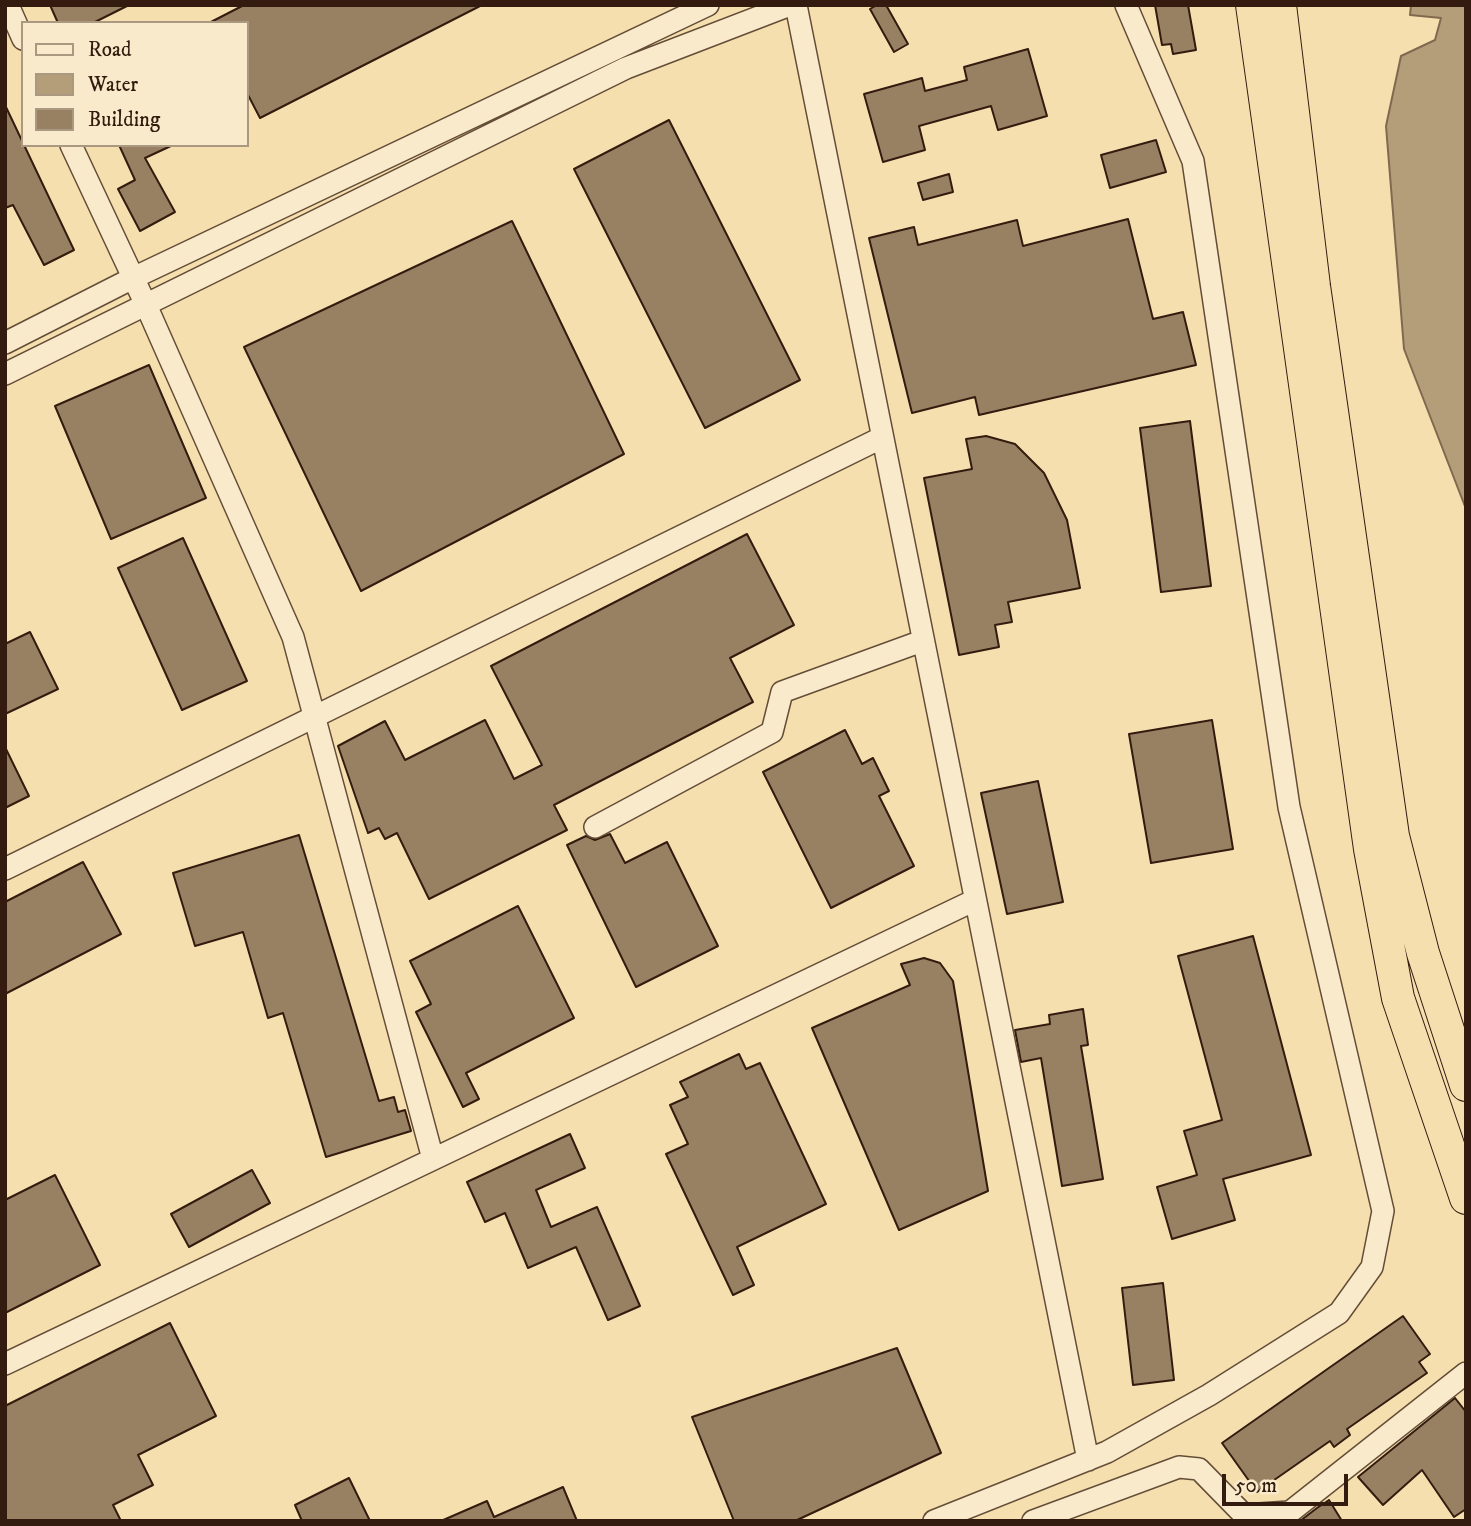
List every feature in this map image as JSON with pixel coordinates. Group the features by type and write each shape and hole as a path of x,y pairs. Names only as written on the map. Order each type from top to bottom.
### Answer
{"highway":[{"path":"1236,5 1241,41 1273,160"},
{"path":"1252,5 1370,849 1398,998 1466,1198"},
{"path":"1280,5 1314,286 1394,836 1423,953 1466,1085"}],"street":[{"path":"8,5 21,34"},
{"path":"5,343 131,279 708,5"},
{"path":"5,374 626,68 790,5"},
{"path":"796,5 1088,1460"},
{"path":"934,1521 1088,1460 1209,1395 1339,1312 1372,1267 1383,1211 1289,807 1193,161 1126,5"},
{"path":"72,147 131,279 146,305 293,637 433,1159"},
{"path":"5,869 313,715 881,438"},
{"path":"595,827 772,732 782,692 922,641"},
{"path":"5,1364 975,900"},
{"path":"1033,1521 1179,1467 1199,1469 1244,1516 1290,1512 1466,1373"}],"water":[{"path":"1411,5 1466,5 1466,509 1404,349 1386,126 1401,56 1435,40 1441,18 1410,15"}],"building":[{"path":"50,5 129,5 97,21 57,21"},
{"path":"244,5 482,5 260,118 248,95 248,21 213,21"},
{"path":"877,5 886,5 908,44 894,52 870,9"},
{"path":"1155,5 1188,5 1196,50 1173,54 1171,44 1162,45"},
{"path":"1028,49 1047,116 998,130 991,106 919,126 925,150 883,162 864,94 922,78 925,91 967,80 964,67"},
{"path":"5,105 21,139 21,147 25,147 74,250 44,265 13,205 5,208"},
{"path":"669,120 800,380 705,428 574,169"},
{"path":"1156,140 1166,172 1110,188 1101,155"},
{"path":"120,147 169,147 145,158 175,212 140,231 118,189 135,180"},
{"path":"949,174 953,192 923,200 918,183"},
{"path":"1128,219 1153,319 1183,312 1196,365 979,415 975,397 912,413 869,238 914,227 918,245 1017,220 1023,246"},
{"path":"512,221 624,454 361,591 244,347"},
{"path":"149,365 206,498 111,539 55,406"},
{"path":"1190,421 1211,586 1161,592 1140,428"},
{"path":"986,436 1015,444 1044,473 1067,520 1080,588 1008,602 1012,622 995,625 999,647 959,655 924,478 972,469 966,439"},
{"path":"747,534 794,625 730,658 753,702 554,805 567,830 429,899 397,833 385,839 379,828 368,833 338,746 385,721 405,760 485,720 514,779 542,765 491,666"},
{"path":"183,538 247,681 182,710 118,568"},
{"path":"30,632 58,689 5,714 5,644"},
{"path":"1212,720 1233,849 1151,863 1129,734"},
{"path":"845,730 862,764 873,758 889,791 879,796 914,866 831,908 763,772"},
{"path":"5,747 29,796 5,808"},
{"path":"1038,781 1063,902 1007,914 981,793"},
{"path":"610,834 625,863 667,842 718,946 636,987 567,845 586,836 595,840"},
{"path":"299,835 379,1101 394,1097 398,1112 405,1110 411,1131 326,1157 283,1013 268,1018 243,932 195,946 173,873"},
{"path":"83,862 121,934 5,994 5,902"},
{"path":"518,906 574,1018 466,1073 479,1099 463,1107 416,1012 431,1004 410,961"},
{"path":"1253,936 1311,1155 1223,1179 1235,1220 1172,1239 1157,1187 1197,1175 1184,1131 1222,1120 1178,956"},
{"path":"924,958 940,963 953,981 988,1191 899,1230 812,1028 910,985 901,964"},
{"path":"1083,1009 1088,1045 1081,1046 1103,1179 1062,1186 1041,1058 1021,1062 1015,1030 1050,1024 1049,1015"},
{"path":"739,1054 746,1069 760,1063 826,1204 737,1247 754,1285 733,1295 666,1154 688,1144 670,1105 688,1097 680,1082"},
{"path":"570,1134 585,1168 536,1190 551,1227 597,1207 640,1306 608,1320 576,1247 528,1268 505,1213 485,1222 467,1182"},
{"path":"252,1170 270,1203 189,1247 171,1214"},
{"path":"55,1175 100,1265 5,1313 5,1200"},
{"path":"1163,1283 1174,1380 1133,1385 1122,1288"},
{"path":"1403,1316 1430,1354 1419,1362 1427,1373 1347,1429 1350,1435 1334,1447 1330,1441 1257,1492 1222,1443"},
{"path":"170,1323 216,1416 138,1455 153,1485 113,1505 121,1521 5,1521 5,1406"},
{"path":"897,1348 941,1453 795,1521 734,1521 692,1417"},
{"path":"1455,1398 1466,1412 1466,1509 1454,1517 1422,1470 1383,1505 1358,1477"},
{"path":"349,1478 370,1521 302,1521 295,1505"},
{"path":"563,1487 577,1521 441,1521 487,1501 494,1517"},
{"path":"1329,1500 1342,1521 1300,1521 1317,1508"}]}
